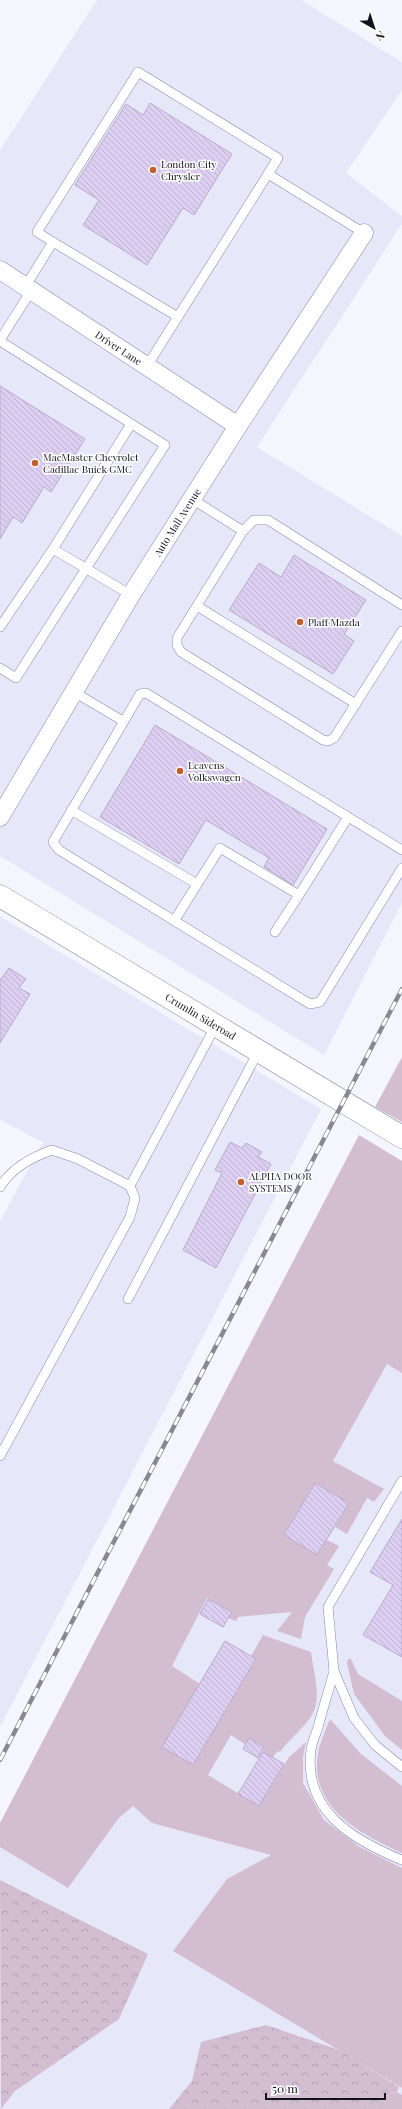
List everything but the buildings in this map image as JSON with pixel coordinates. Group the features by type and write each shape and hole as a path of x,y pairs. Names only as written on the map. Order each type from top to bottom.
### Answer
{"street":[{"name":"Auto Mall Avenue","path":"0,818 131,595 238,426 364,233"},
{"name":"Driver Lane","path":"0,270 238,426"},
{"name":"Crumlin Sideroad","path":"0,896 402,1137"}],"lane":[{"path":"147,366 178,317 278,158 138,72 37,232 178,317"},
{"path":"268,174 364,233"},
{"path":"0,668 16,678 165,445 0,340 54,242"},
{"path":"0,627 53,549 131,424"},
{"path":"192,499 243,531"},
{"path":"402,605 268,520 254,520 243,531 177,638 177,645 181,652 323,740 328,741 334,738 402,631"},
{"path":"53,549 131,595"},
{"path":"197,606 356,704"},
{"path":"74,692 123,721"},
{"path":"402,850 146,693 140,694 123,721 53,842 54,846 310,1004 320,1002 402,868"},
{"path":"71,810 197,884"},
{"path":"275,932 348,817"},
{"path":"174,920 220,848 299,895"},
{"path":"130,1186 216,1025"},
{"path":"128,1299 259,1050"},
{"path":"0,1188 6,1178 29,1159 52,1150 78,1159 130,1186 135,1198 130,1217 0,1456"},
{"path":"402,1481 328,1607 334,1671 354,1718 374,1745 402,1767"},
{"path":"334,1671 311,1750 312,1782 329,1816 352,1835 378,1850 402,1860"}],"shaded area":[{"path":"97,0 301,0 402,62 402,90 346,173 402,216 402,224 257,447 402,536 402,903 324,1055 0,856 0,150"},
{"path":"0,916 321,1109 0,1727 0,1221 43,1142 0,1120"},
{"path":"402,1173 402,2109 0,2109 0,1823"}],"green space":[{"path":"402,1057 402,1122 375,1107"},
{"path":"359,1135 402,1161 402,1373 387,1364 333,1461 384,1489 374,1502 367,1498 347,1534 335,1527 349,1503 315,1483 284,1534 327,1540 339,1546 327,1565 334,1569 305,1617 301,1639 277,1631 292,1612 238,1617 236,1621 228,1618 232,1612 207,1598 172,1666 200,1684 163,1747 193,1765 256,1659 251,1656 263,1635 311,1652 317,1697 314,1711 307,1721 280,1752 278,1751 272,1758 262,1751 264,1747 250,1739 246,1745 231,1735 208,1775 259,1806 289,1757 306,1742 303,1757 303,1783 324,1820 360,1847 402,1868 402,2088 173,1951 227,1879 271,1855 152,1823 133,1806 118,1819 68,1888 0,1847 0,1823"},
{"path":"348,1659 351,1659 358,1674 402,1701 402,1750 385,1736 354,1694 347,1663"},
{"path":"330,1719 361,1754 402,1786 402,1853 353,1826 339,1815 328,1801 320,1786 317,1768 319,1748"},
{"path":"0,1880 148,1954 119,2019 15,2091 1,2109"},
{"path":"266,2025 339,2050 399,2087 397,2092 382,2094 376,2109 169,2109 192,2081 201,2042"},
{"path":"397,2092 402,2095 402,2109 376,2109 382,2094"}],"railway":[{"path":"0,1760 402,989"}],"place":[{"name":"London City Chrysler","path":"153,170"},
{"name":"MacMaster Chevrolet Cadillac Buick GMC","path":"35,463"},
{"name":"Plaff Mazda","path":"300,622"},
{"name":"Leavens Volkswagen","path":"180,771"},
{"name":"ALPHA DOOR SYSTEMS","path":"241,1182"}]}
